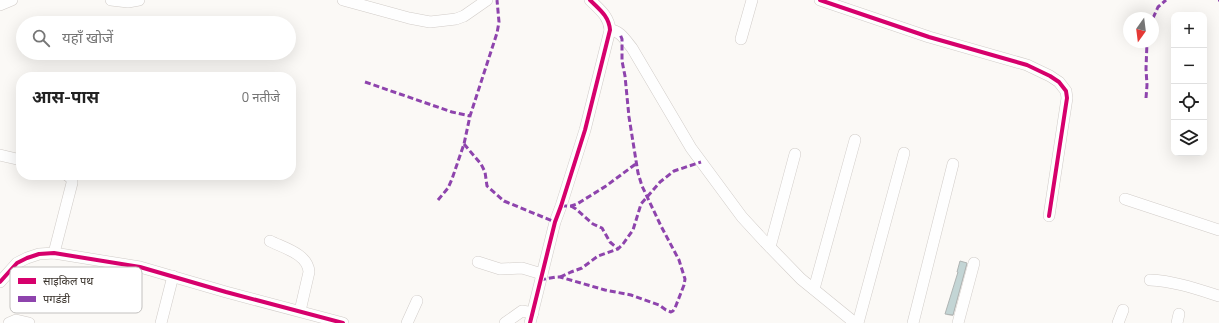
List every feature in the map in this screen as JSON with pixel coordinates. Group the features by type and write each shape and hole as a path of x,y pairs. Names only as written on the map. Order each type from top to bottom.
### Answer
{"street":[{"path":"0,5 12,0"},
{"path":"112,0 128,2 140,0"},
{"path":"343,0 408,18 430,22 460,18 487,0"},
{"path":"740,39 752,0"},
{"path":"820,0 929,38 1027,64 1059,82 1066,91 1067,98 1049,216"},
{"path":"505,323 522,311 532,318 555,222 585,130 610,30 607,18 594,2"},
{"path":"610,30 615,30 620,34 632,48 691,148 742,217 770,247 814,289 856,323 904,153"},
{"path":"814,289 856,140"},
{"path":"770,247 795,154"},
{"path":"0,155 16,159"},
{"path":"913,323 953,164"},
{"path":"54,254 72,180"},
{"path":"1125,199 1219,230"},
{"path":"270,241 298,254 308,266 300,311"},
{"path":"13,267 17,263 39,254 54,254 140,267"},
{"path":"478,262 500,269 522,268 542,274"},
{"path":"958,323 974,263"},
{"path":"142,268 226,292 343,323"},
{"path":"0,282 10,271"},
{"path":"161,323 173,276"},
{"path":"1150,280 1179,285 1219,296"},
{"path":"407,323 417,301"},
{"path":"1118,323 1122,310"},
{"path":"9,323 16,320 29,323"}],"building":[{"path":"960,261 967,263 953,315 945,314 958,272"}],"marked path":[{"path":"438,200 448,188 452,179 464,144 470,116 497,33 499,22 497,0"},
{"path":"1156,12 1158,7 1166,0"},
{"path":"540,280 560,277 605,290 631,295 659,305 671,312 675,308 684,285 685,279 679,260 642,186 638,173 629,117 622,61 622,39 620,34"},
{"path":"1146,98 1147,48"},
{"path":"365,82 452,112 470,116"},
{"path":"464,144 481,164 485,172 487,186 504,201 555,222"},
{"path":"560,277 582,268 598,256 618,249 633,230 641,204 660,182 674,171 701,162"},
{"path":"561,206 571,206 577,204 606,186 637,163"},
{"path":"571,206 593,224 602,228 610,242 618,249"}],"cycle path":[{"path":"530,323 555,222 585,130 610,30 606,17 590,0"},
{"path":"820,0 929,37 1027,65 1059,82 1066,91 1067,98 1049,216"},
{"path":"13,267 17,263 27,258 39,254 54,253 140,267"},
{"path":"142,268 226,292 343,323"},
{"path":"0,282 10,271"}]}
